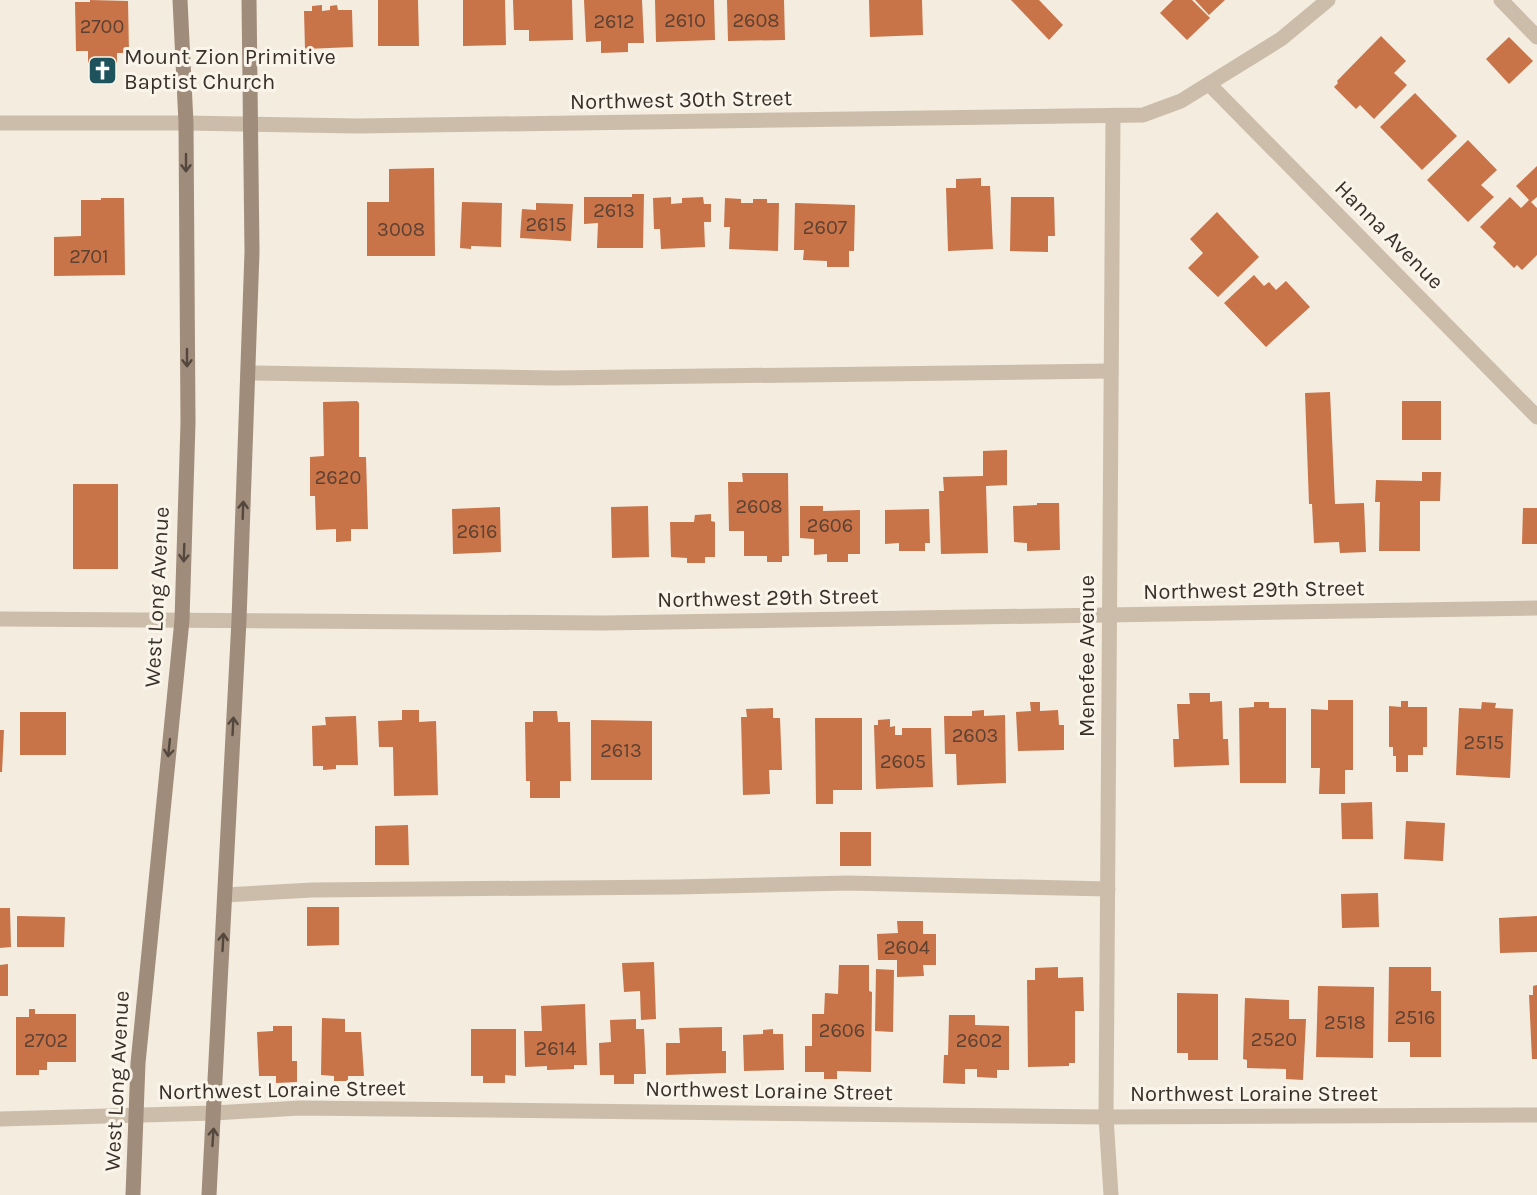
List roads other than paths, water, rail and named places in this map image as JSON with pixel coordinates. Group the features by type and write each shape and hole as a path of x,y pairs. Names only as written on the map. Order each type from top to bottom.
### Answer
{"main road":[{"name":"West Long Avenue","path":"133,1195 138,1063 182,620 188,423 186,123 180,0"},
{"path":"209,1195 239,620 248,373 252,252 249,0"}],"street":[{"name":"Northwest 30th Street","path":"0,123 358,126 1143,115 1181,101 1209,84 1281,39 1328,0"},
{"path":"1501,0 1537,37"},
{"name":"Hanna Avenue","path":"1209,84 1537,417"},
{"name":"Menefee Avenue","path":"1110,1195 1106,1117 1113,117"},
{"path":"248,373 566,378 1112,371"},
{"name":"Northwest 29th Street","path":"0,619 604,623 1537,608"},
{"path":"225,895 312,890 848,883 1108,889"},
{"name":"Northwest Loraine Street","path":"0,1119 214,1113 300,1108 1106,1117 1537,1115"}],"place":[{"name":"Mount Zion Primitive Baptist Church","path":"103,70"}]}
